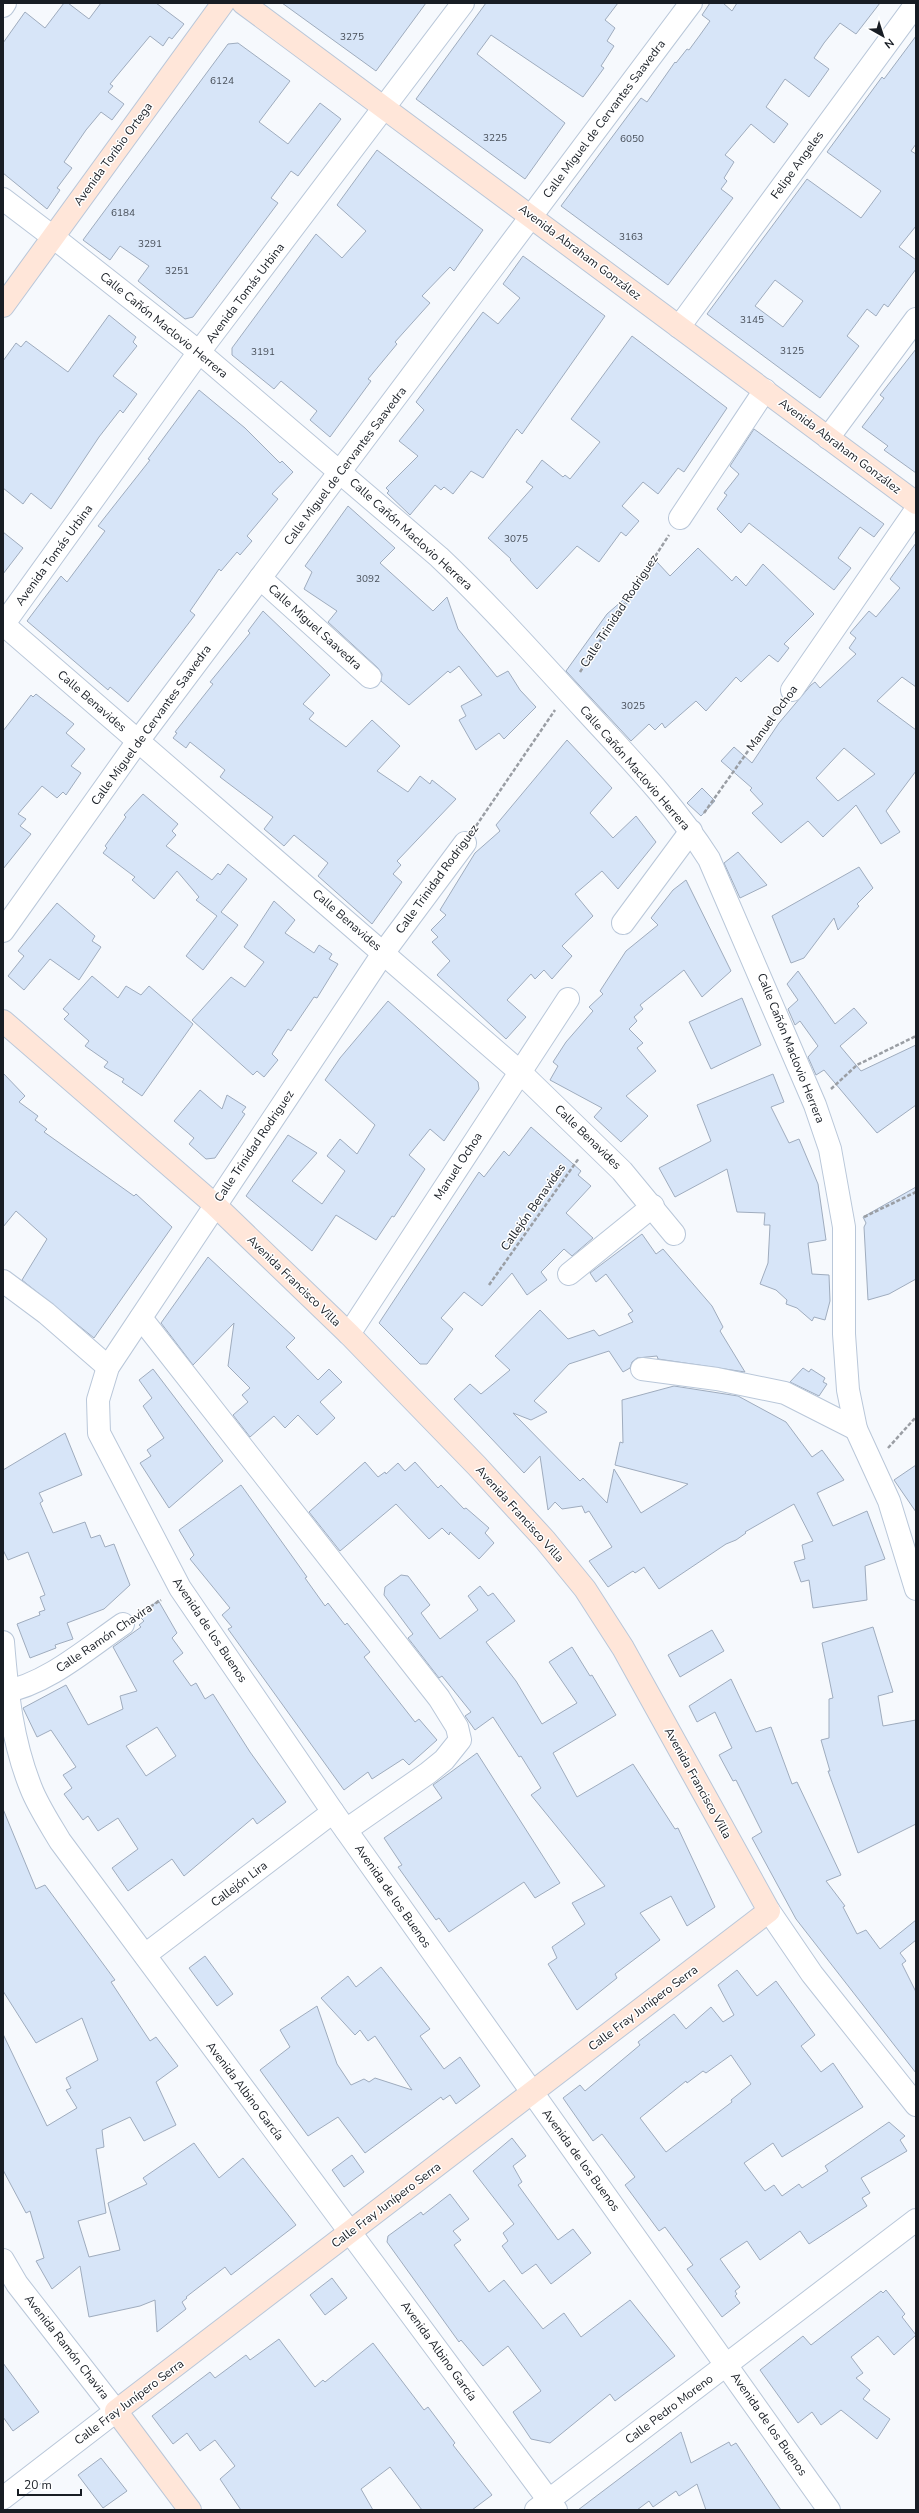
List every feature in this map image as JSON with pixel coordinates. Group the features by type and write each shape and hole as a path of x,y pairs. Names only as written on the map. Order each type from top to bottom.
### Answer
{"main road":[{"name":"Avenida Toribio Ortega","path":"3,306 223,3"},
{"name":"Avenida Abraham González","path":"243,3 384,109 532,216 916,503"},
{"name":"Avenida Francisco Villa","path":"3,1022 215,1205 349,1334 482,1471 545,1540 585,1589 623,1648 769,1911"},
{"name":"Calle Fray Junípero Serra","path":"116,2411 769,1911"},
{"name":"Avenida Ramón Chavira","path":"116,2411 190,2510"}],"street":[{"name":"Avenida Tomás Urbina","path":"3,625 199,352 463,3"},
{"name":"Calle Miguel de Cervantes Saavedra","path":"3,931 138,741 691,3"},
{"name":"Felipe Angeles","path":"679,326 916,4"},
{"name":"Calle Cañón Maclovio Herrera","path":"3,199 199,352 341,472 476,592 654,785 691,830 709,859 724,888 815,1105 830,1149 844,1227 844,1334 848,1390 856,1429 889,1501 916,1589"},
{"path":"828,438 916,318"},
{"path":"680,518 765,390"},
{"name":"Manuel Ochoa","path":"792,690 916,510"},
{"name":"Calle Miguel Saavedra","path":"260,578 370,677"},
{"name":"Calle Benavides","path":"3,625 384,952 520,1072 592,1140 653,1206 674,1234"},
{"path":"623,923 691,830"},
{"name":"Calle Trinidad Rodriguez","path":"108,1366 384,952 465,843"},
{"name":"Manuel Ochoa","path":"349,1334 568,999"},
{"path":"569,1274 653,1206"},
{"path":"3,1281 46,1313 108,1366"},
{"path":"141,1318 439,1698 457,1727 460,1740 444,1760 346,1830"},
{"name":"Avenida de los Buenos","path":"108,1366 98,1400 99,1433 180,1588 333,1812 727,2364 829,2510"},
{"path":"642,1369 717,1379 785,1393 856,1429"},
{"name":"Calle Ramón Chavira","path":"5,1692 63,1666 123,1624"},
{"name":"Avenida Albino García","path":"3,1642 5,1692 17,1750 31,1789 60,1842 351,2232 547,2507"},
{"name":"Callejón Lira","path":"145,1955 333,1812"},
{"name":"Avenida Francisco Villa","path":"769,1911 812,1974 916,2105"},
{"name":"Calle Pedro Moreno","path":"547,2507 727,2364 916,2220"},
{"name":"Avenida Ramón Chavira","path":"3,2260 21,2289 116,2411"},
{"name":"Calle Fray Junípero Serra","path":"3,2498 116,2411"}],"path":[{"name":"Calle Trinidad Rodriguez","path":"465,843 568,691 680,518"},
{"name":"Manuel Ochoa","path":"691,830 792,690"},
{"path":"815,1105 857,1065 916,1036"},
{"name":"Callejón Benavides","path":"488,1285 592,1140"},
{"path":"844,1227 916,1192"},
{"path":"874,1469 890,1446 916,1417"},
{"name":"Calle Ramón Chavira","path":"123,1624 180,1588"}],"building":[{"path":"64,3 68,3 89,19 101,3 156,3 184,24 172,39 169,37 163,46 150,36 110,84 113,86 108,92 124,104 112,120 101,112 86,130 64,162 72,168 57,188 60,190 47,209 3,173 3,43 25,12 45,28"},
{"path":"282,3 426,3 376,71"},
{"path":"486,3 618,3 605,20 615,28 607,41 614,46 601,66 604,68 583,97 491,35 477,54 565,123 525,179 416,99"},
{"path":"710,3 723,3 732,11 737,3 880,3 856,34 840,23 824,43 814,58 829,69 809,97 785,79 766,107 788,124 774,143 751,124 725,155 734,162 724,178 727,181 721,189 733,198 668,285 561,206 641,98 647,102 675,62 676,63 687,49 689,50 710,21 702,15"},
{"path":"916,36 916,144 911,151 916,154 916,226 899,247 916,260 916,269 888,307 884,304 876,316 867,309 847,336 859,346 820,398 707,314 807,179 861,218 881,191 827,152 882,77 884,79","holes":["775,280 803,301 783,327 755,306"]},
{"path":"238,43 290,81 259,122 288,144 320,103 341,119 298,176 291,171 271,198 278,203 193,317 185,319 138,281 149,266 120,246 110,260 83,240 228,44"},
{"path":"377,150 483,230 454,271 450,267 422,296 430,303 395,342 397,344 368,379 371,381 330,437 310,420 317,411 281,381 274,389 232,355 232,348 316,234 342,258 366,231 337,205"},
{"path":"523,256 605,316 522,434 517,429 483,478 471,471 453,494 444,487 441,490 435,485 410,515 387,493 389,491 386,488 418,456 399,441 424,410 416,402 483,312 498,324 520,298 503,284"},
{"path":"109,315 136,337 133,342 137,346 113,376 137,394 123,413 120,410 99,437 51,509 31,493 23,504 3,488 3,361 16,343 21,347 26,341 68,372"},
{"path":"632,336 727,408 684,472 678,468 658,494 643,482 622,506 639,521 626,536 621,532 599,562 577,546 537,589 510,560 511,559 488,538 533,487 526,482 542,460 563,477 565,475 570,479 600,442 571,419"},
{"path":"916,349 916,473 884,450 888,446 862,427 884,398 880,395"},
{"path":"199,390 245,428 280,463 282,461 293,472 272,494 278,499 247,536 252,541 240,555 237,552 221,571 219,569 190,611 195,615 128,702 110,687 108,690 27,621 61,576 67,582 105,531 98,526 150,460 148,459"},
{"path":"754,429 884,524 874,537 860,527 838,558 851,568 834,590 749,523 741,533 717,509 727,495 724,493 739,474 730,466"},
{"path":"348,506 395,548 380,563 433,611 447,597 458,629 497,677 508,671 520,690 536,707 504,739 499,733 476,750 459,720 466,716 461,706 482,695 459,666 450,673 448,671 409,705 381,681 382,674 378,668 328,622 337,611 304,589 312,572 305,566"},
{"path":"3,532 23,548 3,574"},
{"path":"916,543 916,687 902,677 877,701 916,730 916,771 886,811 900,832 881,844 856,805 823,837 808,821 781,843 752,813 763,804 750,790 752,788 721,761 734,747 752,763 779,723 811,685 815,682 820,688 856,654 849,648 856,638 850,633 869,611 876,617 900,588 890,579","holes":["844,748 875,774 838,801 816,778"]},
{"path":"698,548 732,581 736,576 746,586 763,564 814,614 784,644 789,648 778,662 769,655 741,682 736,677 706,711 696,701 665,728 662,723 655,730 649,724 631,741 566,671 607,614 623,600 627,604 657,562 670,576"},
{"path":"263,611 330,675 303,704 314,713 309,719 346,747 372,720 400,746 377,771 408,792 420,776 430,784 432,780 456,799 397,861 401,865 393,874 402,882 372,924 318,876 328,863 294,835 284,846 264,829 273,817 220,777 225,770 190,742 186,748 173,738 177,733 175,732 213,684 210,682 250,633 248,631"},
{"path":"36,694 74,724 66,733 85,749 71,766 81,773 66,795 63,792 57,798 42,786 18,814 26,819 20,826 31,834 3,869 3,731 31,695 33,697"},
{"path":"567,740 612,788 590,813 613,838 636,816 656,842 618,889 602,871 575,894 593,916 562,946 572,956 552,979 544,970 535,979 531,974 507,1000 526,1017 506,1039 437,975 450,961 432,942 438,937 431,930 446,915 440,910 475,853 500,831 496,825"},
{"path":"702,788 715,801 701,816 687,803"},
{"path":"143,794 178,824 172,831 176,835 166,846 212,880 218,873 220,875 228,864 247,879 221,912 238,925 203,970 186,956 217,916 196,900 199,897 177,871 154,899 132,880 135,877 103,853 107,848 105,846 126,817 124,815"},
{"path":"738,852 767,885 740,898 724,863"},
{"path":"859,867 873,888 857,904 859,906 838,930 834,918 804,958 791,963 772,916"},
{"path":"686,880 731,971 702,997 684,970 640,1005 643,1009 634,1017 637,1021 629,1029 643,1043 637,1048 656,1071 626,1096 648,1116 621,1142 594,1117 602,1108 550,1080 558,1066 553,1062 566,1042 593,1011 589,1007 603,994 600,991 626,951 658,925 651,918 673,890"},
{"path":"274,901 295,920 285,933 314,953 319,945 332,954 329,959 338,964 317,998 314,997 291,1031 288,1029 272,1054 278,1060 264,1077 257,1071 253,1075 192,1020 231,977 245,987 264,962 244,947"},
{"path":"57,903 95,936 92,941 101,947 79,980 50,959 24,990 8,976 24,956 18,951"},
{"path":"798,971 835,1024 854,1008 867,1023 840,1046 861,1071 916,1045 916,1105 877,1133 824,1070 816,1075 808,1057 818,1046 800,1021 795,1025 788,1009 798,1000 787,984"},
{"path":"92,976 118,998 126,986 141,995 149,986 193,1024 142,1096 122,1082 124,1079 104,1067 108,1062 85,1046 89,1041 64,1019 69,1014 63,1009"},
{"path":"742,998 761,1045 711,1069 689,1022"},
{"path":"388,1001 478,1082 479,1089 444,1141 430,1129 409,1155 425,1169 394,1217 392,1216 376,1240 336,1215 312,1251 246,1196 288,1135 317,1153 292,1181 322,1204 345,1171 327,1156 340,1139 357,1154 375,1125 325,1080 340,1058"},
{"path":"3,1073 25,1096 19,1102 38,1116 35,1120 47,1129 44,1132 134,1196 136,1194 172,1227 94,1338 22,1280 47,1239 16,1211 3,1227"},
{"path":"773,1074 784,1102 771,1107 789,1143 799,1139 818,1184 826,1240 808,1243 812,1274 829,1275 830,1301 825,1320 814,1317 812,1321 797,1308 786,1304 787,1300 776,1290 760,1284 768,1263 770,1225 764,1225 765,1213 737,1212 727,1169 675,1197 659,1168 711,1141 697,1105"},
{"path":"200,1090 222,1109 227,1095 246,1107 242,1112 245,1114 215,1158 206,1159 189,1144 194,1138 174,1121"},
{"path":"531,1127 581,1171 578,1175 591,1186 566,1213 593,1238 572,1256 564,1249 541,1272 547,1280 527,1295 512,1273 482,1306 464,1292 441,1318 453,1329 427,1364 420,1364 379,1323 479,1172 484,1177 504,1151 509,1156"},
{"path":"916,1187 916,1279 889,1294 868,1300 864,1227 866,1223 863,1217"},
{"path":"642,1234 656,1254 663,1249 712,1306 723,1327 720,1331 745,1372 658,1359 657,1356 637,1358 632,1362 630,1368 623,1372 609,1351 569,1364 534,1401 547,1412 531,1420 513,1413 580,1481 583,1478 607,1503 614,1469 641,1513 688,1484 615,1465 620,1442 623,1443 622,1400 674,1386 738,1396 786,1422 812,1457 822,1450 844,1480 817,1493 833,1526 867,1511 885,1559 865,1566 867,1600 813,1608 809,1580 801,1582 794,1562 805,1559 802,1545 813,1541 794,1504 745,1532 746,1533 736,1540 726,1544 659,1589 644,1567 635,1573 633,1571 608,1587 589,1561 612,1547 589,1511 585,1513 582,1506 562,1509 555,1502 548,1510 540,1456 524,1473 454,1399 470,1384 481,1394 510,1370 495,1356 540,1310 568,1339 594,1330 599,1336 633,1322 628,1314 633,1311 606,1274 596,1282 590,1273"},
{"path":"208,1257 295,1338 286,1347 318,1380 329,1369 342,1382 320,1402 335,1418 317,1435 298,1415 285,1428 274,1416 250,1437 233,1415 248,1402 242,1395 250,1388 228,1366 234,1323 193,1365 161,1323"},
{"path":"803,1368 809,1372 811,1369 825,1378 823,1382 827,1384 819,1396 790,1382"},
{"path":"153,1369 223,1461 169,1508 140,1463 151,1456 147,1450 164,1438 143,1406 152,1398 139,1380"},
{"path":"65,1433 82,1475 39,1493 43,1501 40,1503 53,1533 85,1522 91,1538 100,1535 105,1547 114,1544 130,1585 104,1609 67,1623 73,1639 55,1645 56,1648 30,1658 17,1624 40,1615 39,1612 45,1610 40,1597 45,1595 28,1552 8,1560 3,1550 3,1470"},
{"path":"365,1462 378,1477 385,1472 386,1474 398,1463 405,1471 415,1462 438,1488 441,1485 464,1509 466,1508 489,1528 485,1533 494,1543 479,1559 450,1532 449,1535 442,1528 429,1539 396,1504 340,1551 309,1512"},
{"path":"916,1465 916,1512 894,1480"},
{"path":"241,1485 307,1577 305,1578 325,1606 328,1603 345,1625 347,1623 370,1652 364,1657 415,1722 419,1719 437,1740 409,1765 403,1759 372,1779 368,1772 344,1790 228,1629 232,1627 222,1615 230,1608 190,1559 194,1555 179,1530"},
{"path":"401,1575 408,1576 430,1605 421,1613 440,1639 478,1610 468,1596 480,1586 488,1596 493,1593 515,1621 486,1642 516,1681 542,1724 577,1703 549,1662 572,1647 590,1676 592,1675 616,1715 553,1753 577,1797 633,1764 675,1829 678,1828 715,1907 687,1926 671,1896 640,1913 660,1940 615,1974 617,1978 577,2010 548,1964 557,1958 552,1947 585,1924 572,1903 605,1886 531,1795 541,1788 521,1756 519,1757 493,1717 475,1730 465,1716 471,1712 442,1676 439,1678 408,1638 413,1634 384,1595 385,1587"},
{"path":"158,1600 177,1633 172,1638 183,1653 173,1661 191,1686 196,1683 205,1699 213,1694 250,1752 286,1802 257,1824 253,1818 184,1876 172,1859 128,1891 112,1868 138,1849 118,1818 98,1831 88,1816 83,1820 64,1794 72,1788 63,1775 76,1767 51,1730 37,1737 23,1708 66,1685 88,1725 123,1709 120,1696 137,1691 113,1647 141,1627 139,1625 144,1621 140,1617","holes":["157,1727 176,1756 146,1776 126,1746"]},
{"path":"873,1627 893,1692 878,1696 883,1726 916,1720 916,1824 858,1853 828,1771 830,1771 821,1740 829,1738 829,1699 833,1698 822,1643"},
{"path":"712,1630 724,1651 680,1677 668,1655"},
{"path":"731,1679 756,1732 771,1727 792,1784 797,1782 841,1875 826,1881 845,1906 843,1907 857,1934 866,1930 880,1949 916,1920 916,1940 900,1953 906,1961 902,1964 916,1992 916,2073 796,1919 752,1838 762,1832 736,1780 733,1781 719,1755 732,1748 715,1712 697,1722 689,1706"},
{"path":"477,1753 560,1883 535,1898 524,1882 449,1932 439,1918 436,1920 398,1867 402,1865 384,1838 442,1798 433,1785"},
{"path":"3,1809 36,1889 45,1885 115,1980 111,1982 150,2041 156,2037 178,2066 156,2082 176,2125 144,2141 130,2117 102,2130 104,2147 96,2149 106,2213 78,2221 89,2257 120,2250 108,2203 147,2184 143,2178 194,2143 219,2178 243,2158 296,2225 231,2275 225,2267 186,2297 187,2298 182,2302 186,2309 157,2332 155,2300 140,2306 89,2317 80,2266 52,2289 36,2261 44,2258 30,2211 26,2213 3,2170 3,2034 47,2126 77,2108 66,2090 71,2088 66,2078 98,2060 82,2018 36,2043 3,1991"},
{"path":"205,1956 233,1994 217,2006 189,1968"},
{"path":"381,1967 430,2029 420,2036 444,2069 460,2057 480,2086 456,2104 450,2095 443,2100 441,2097 365,2153 338,2117 308,2136 260,2070 290,2047 280,2030 317,2006 337,2064 351,2085 364,2079 369,2082 375,2078 412,2090 375,2036 368,2041 360,2030 355,2035 321,1998 348,1976 356,1987"},
{"path":"737,1970 757,1996 776,1981 815,2035 801,2046 821,2072 833,2063 863,2107 782,2157 773,2143 744,2163 765,2191 774,2185 782,2196 799,2184 802,2188 828,2171 825,2166 889,2122 905,2136 900,2140 907,2151 861,2178 870,2193 862,2198 867,2206 809,2244 800,2231 760,2260 747,2241 720,2259 740,2287 735,2291 737,2294 735,2296 740,2303 722,2317 687,2269 693,2265 665,2227 659,2231 625,2185 635,2177 602,2134 593,2141 563,2098 580,2085 585,2091 640,2045 638,2042 674,2014 686,2029 711,2007 723,2022 734,2015 718,1985","holes":["731,2055 751,2084 731,2100 732,2102 666,2152 640,2118 686,2081 687,2083 703,2071 706,2073"]},
{"path":"512,2138 526,2156 513,2166 522,2182 518,2185 558,2240 573,2229 591,2253 551,2284 536,2264 522,2274 502,2246 508,2241 503,2233 514,2224 473,2171"},
{"path":"352,2155 364,2172 344,2187 332,2170"},
{"path":"450,2194 469,2219 453,2231 461,2240 454,2245 489,2292 504,2280 543,2329 564,2313 581,2337 630,2300 675,2356 615,2401 610,2394 550,2443 531,2439 513,2412 541,2391 508,2346 483,2366 461,2340 459,2342 387,2242 388,2236 421,2212 423,2215"},
{"path":"332,2278 347,2298 325,2315 310,2295"},
{"path":"886,2290 905,2314 902,2317 916,2335 894,2355 878,2336 851,2357 863,2373 856,2378 870,2390 863,2399 890,2419 877,2439 841,2410 821,2425 812,2412 798,2423 760,2370 803,2336 811,2345 881,2291 883,2293"},
{"path":"279,2339 315,2387 323,2380 325,2382 373,2343 424,2410 428,2407 455,2443 453,2445 492,2495 472,2510 422,2510 390,2467 361,2489 373,2510 241,2510 220,2479 235,2466 215,2440 200,2451 187,2433 173,2444 152,2416 210,2372 215,2378 246,2355 250,2360"},
{"path":"3,2363 39,2412 13,2431 3,2417"},
{"path":"681,2432 691,2463 729,2442 731,2446 736,2443 781,2510 706,2510 697,2484 679,2496 676,2491 653,2507 649,2501 637,2510 578,2510"},
{"path":"101,2458 127,2491 103,2508 78,2475"}]}
